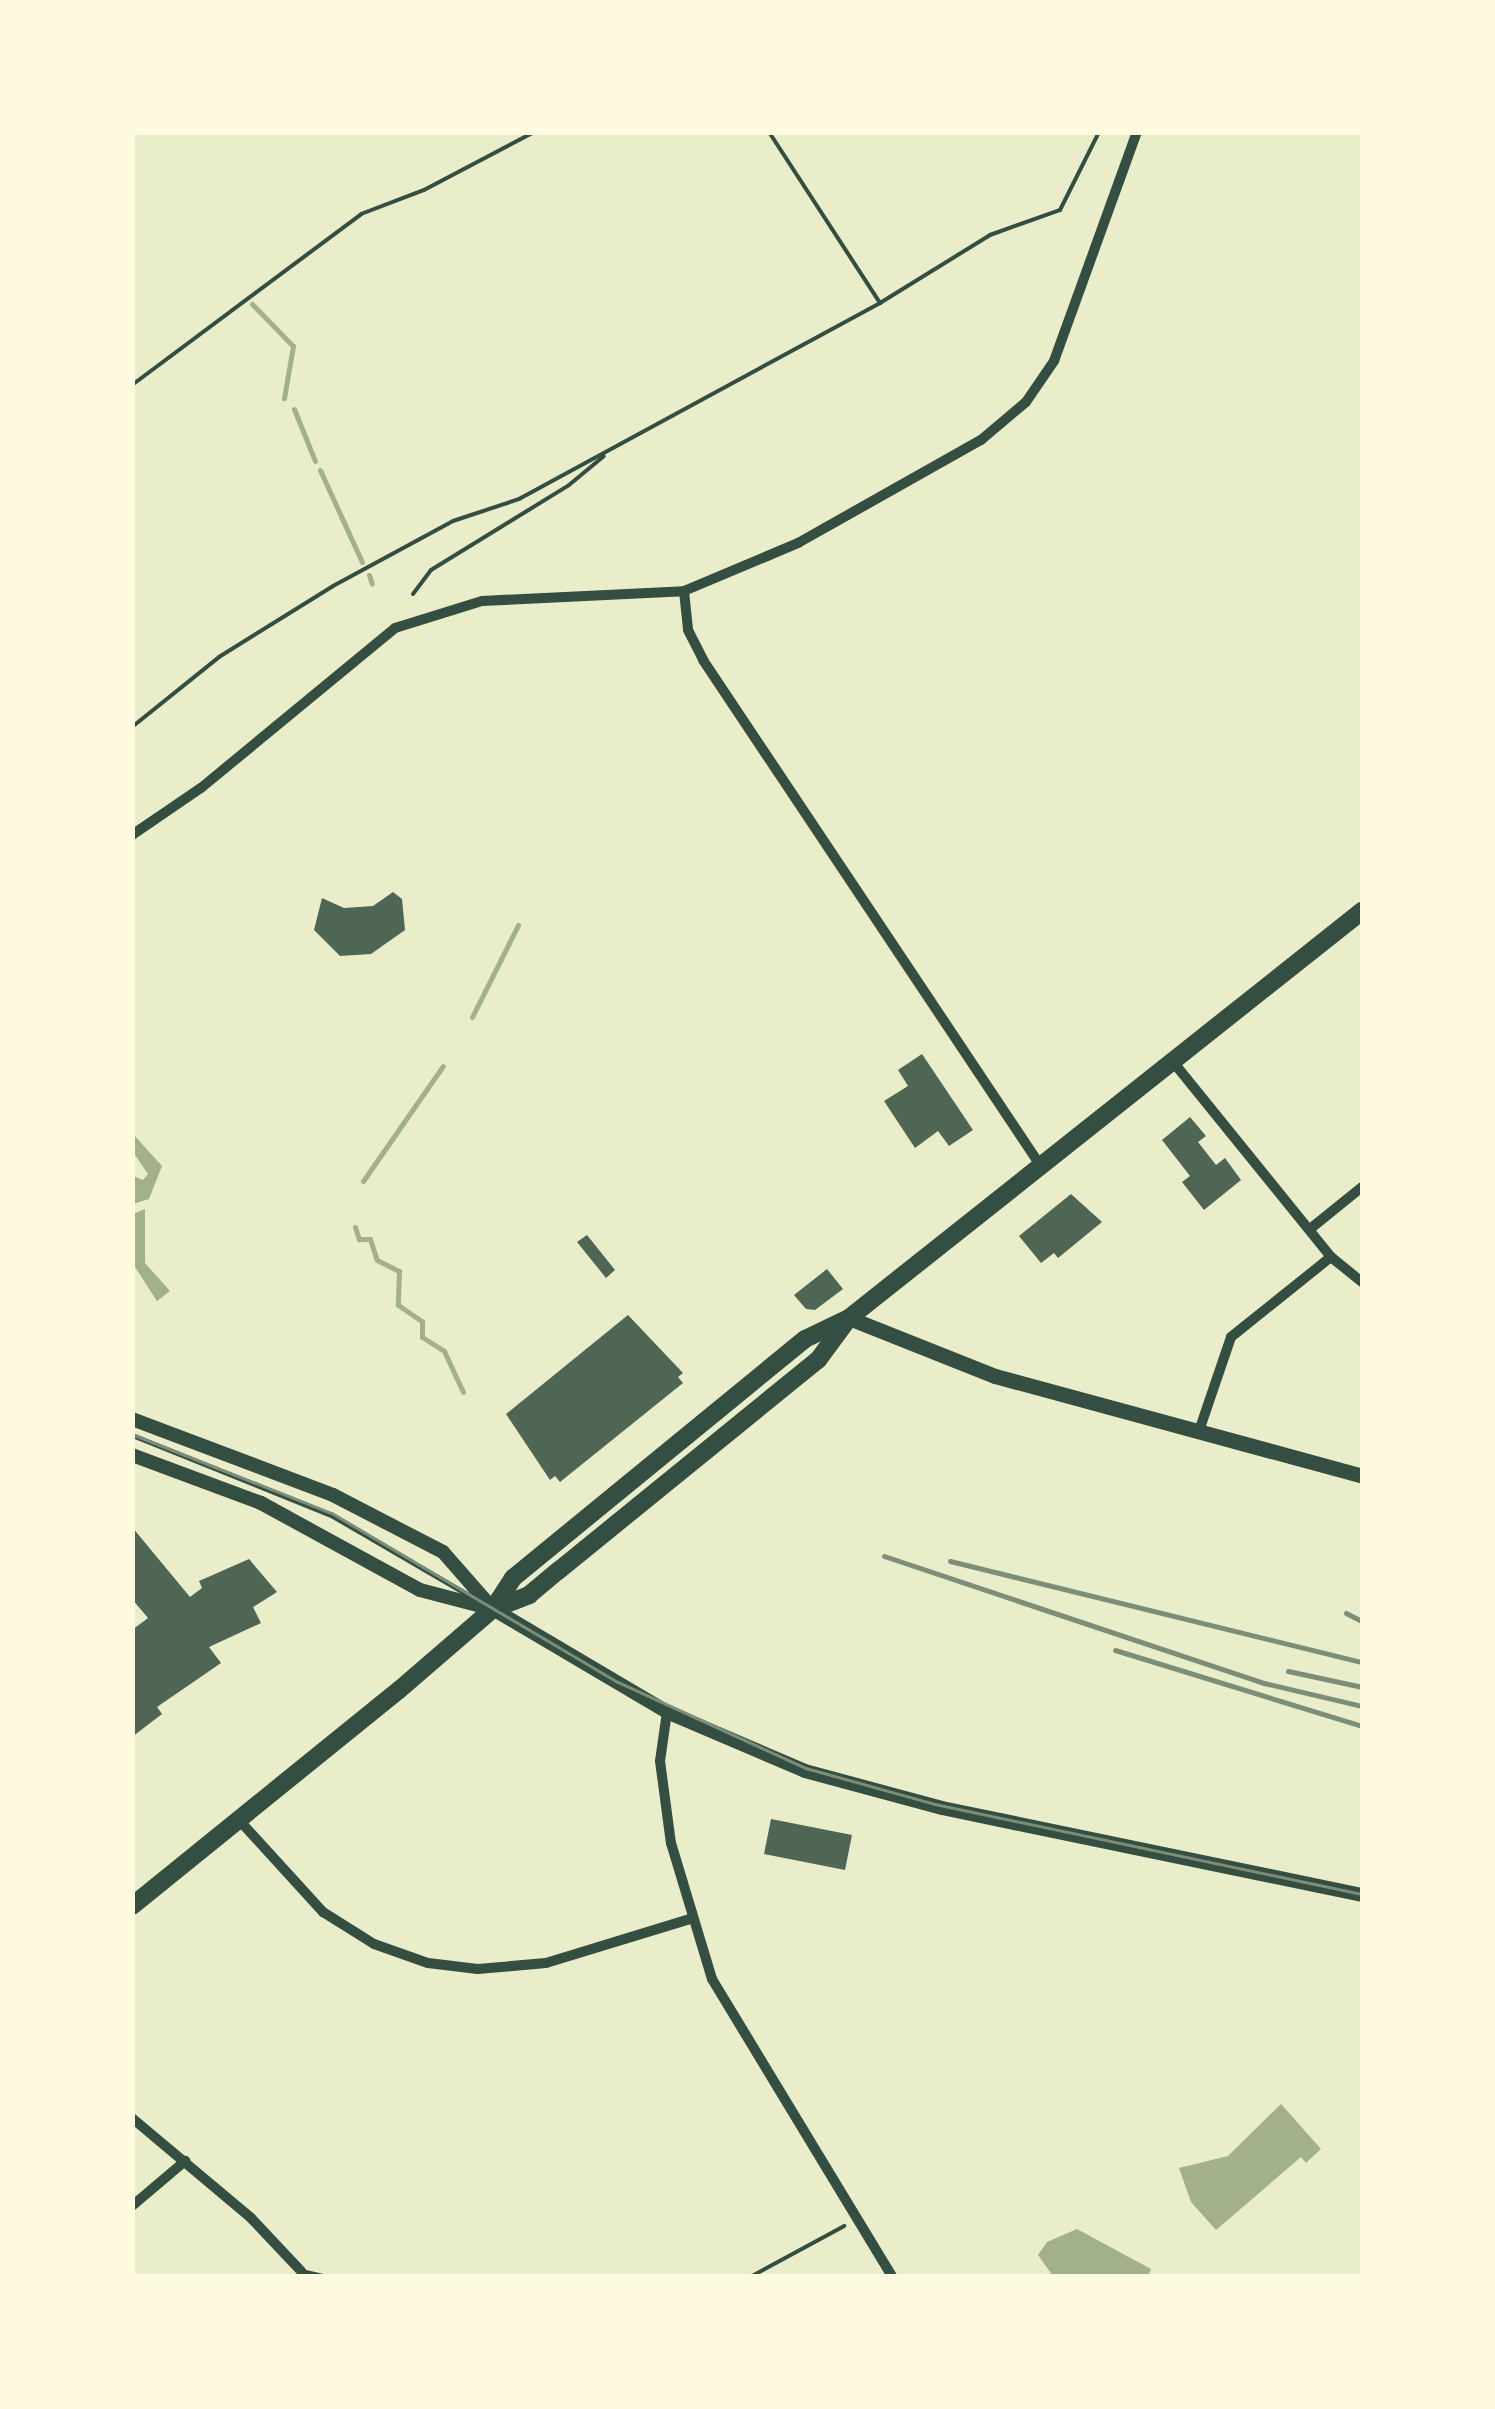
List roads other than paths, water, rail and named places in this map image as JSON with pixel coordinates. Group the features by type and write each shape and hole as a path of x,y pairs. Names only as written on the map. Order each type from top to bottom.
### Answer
{"main road":[{"path":"132,1906 493,1609 513,1578 806,1339 850,1318 1362,911"},
{"path":"850,1318 995,1376 1362,1476"}],"street":[{"path":"132,835 201,788 394,628 450,608 513,594 684,590 842,520 980,440 1026,402 1066,332 1137,132"},
{"path":"684,590 688,630 703,660 1042,1169"},
{"path":"1174,1064 1331,1256 1362,1282"},
{"path":"1310,1229 1362,1187"},
{"path":"1198,1430 1232,1337 1331,1256"},
{"path":"133,1424 333,1495 443,1552 493,1609"},
{"path":"132,1455 261,1503 420,1590 493,1609 667,1712 869,1791 1362,1895"},
{"path":"667,1712 660,1761 690,1919 734,2021 892,2276"},
{"path":"238,1820 323,1912 374,1944 428,1963 478,1970 546,1963 690,1919"},
{"path":"132,2118 301,2271"},
{"path":"132,2206 185,2162"}],"lane":[{"path":"133,1424 331,1515 493,1609"},
{"path":"301,2271 322,2276"}],"waterway":[{"path":"252,304 293,346 284,398"},
{"path":"294,409 315,461"},
{"path":"320,470 362,562"},
{"path":"369,575 372,584"},
{"path":"472,1017 518,925"},
{"path":"363,1181 443,1066"},
{"path":"355,1227 359,1239 370,1239 377,1260 399,1271 398,1305 422,1321 422,1337 444,1351 463,1392"}],"tram line":[{"path":"132,1434 332,1513 618,1682 806,1768 935,1804 1362,1894"}],"railway":[{"path":"884,1556 1264,1683 1362,1706"},
{"path":"950,1561 1362,1662"},
{"path":"1346,1613 1362,1621"},
{"path":"1115,1650 1362,1726"},
{"path":"1288,1671 1362,1687"}]}
